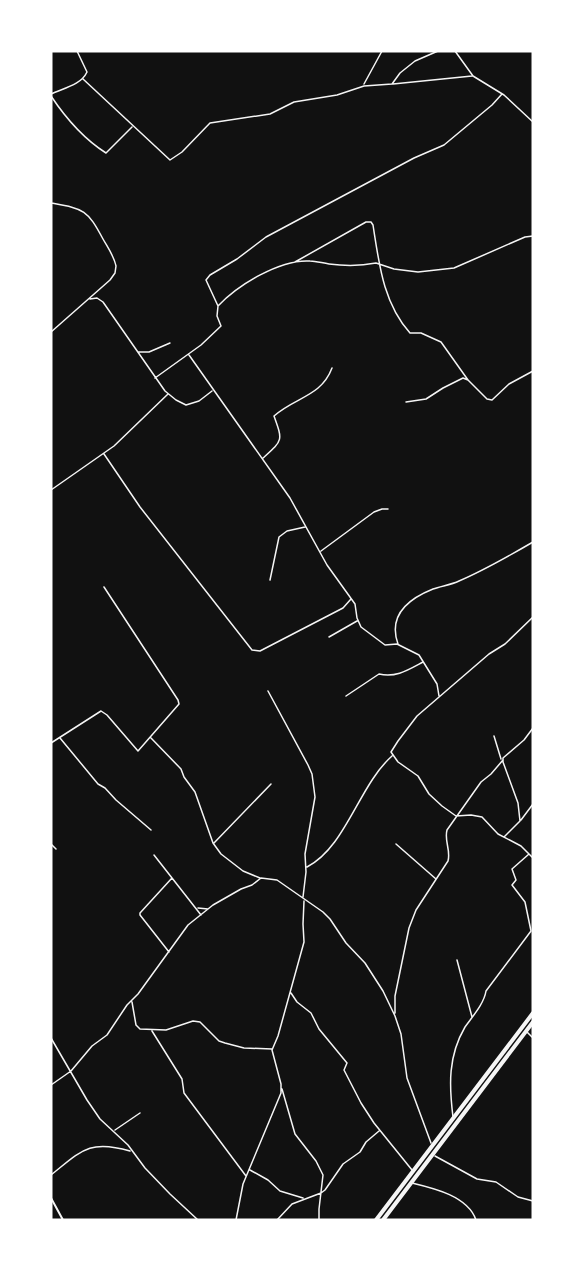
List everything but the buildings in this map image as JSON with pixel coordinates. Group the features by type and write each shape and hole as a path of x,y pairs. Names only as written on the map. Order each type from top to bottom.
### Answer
{"highway":[{"path":"376,1220 533,1012"},
{"path":"383,1220 533,1022"}],"street":[{"path":"77,51 87,72 77,84 51,95 84,135 105,153 133,127"},
{"path":"364,86 365,80 382,51"},
{"path":"392,84 400,73 415,61 438,51"},
{"path":"455,51 473,76 502,94 533,122"},
{"path":"83,78 170,160 180,154 210,123 270,114 294,102 337,95 364,86 473,76"},
{"path":"155,378 221,326 217,316 218,306 206,278 237,259 266,237 414,158 444,145 502,94"},
{"path":"51,203 69,206 87,213 96,225 115,262 116,269 90,299 51,332"},
{"path":"294,263 369,221 373,225 385,289 410,333 421,333 441,342 468,380 489,400 509,384 533,371"},
{"path":"218,306 241,287 266,272 294,263 310,261 336,265 376,263 380,266 418,272 454,268 525,237 533,236"},
{"path":"90,299 97,298 103,302 168,394 186,405 199,401 213,390"},
{"path":"137,352 149,352 170,343"},
{"path":"188,354 290,498 320,552 352,598 361,627 385,645 399,645 419,655 437,684 439,696"},
{"path":"263,459 279,441 280,429 274,416 318,390 326,382 332,368"},
{"path":"406,402 423,400 460,379 468,380"},
{"path":"51,490 125,437 168,394"},
{"path":"104,454 151,522 252,650 260,651 343,608 352,598"},
{"path":"320,552 374,512 388,509"},
{"path":"270,580 279,537 286,531 306,527"},
{"path":"399,645 394,633 395,623 401,612 411,602 435,588 457,582 533,542"},
{"path":"51,743 101,711 107,715 136,751 151,737 179,702 104,586"},
{"path":"306,867 320,857 338,837 363,792 392,756 392,750 414,720 489,654 505,644 533,617"},
{"path":"329,637 358,620"},
{"path":"346,696 379,674 393,675 424,662"},
{"path":"268,691 312,774 315,797 305,854 304,942 272,1050 295,1134 316,1161 323,1175 319,1220"},
{"path":"395,1016 395,996 409,927 416,910 448,861 446,834 481,782 524,740 533,728"},
{"path":"494,736 518,803 520,821"},
{"path":"151,737 181,769 195,792 214,844 221,854 234,866 254,877 277,880 318,907 365,963 383,991 395,1016 401,1034 407,1078 432,1145"},
{"path":"59,738 98,784 151,830"},
{"path":"392,756 418,776 436,801 456,816 471,815 482,818 503,837 530,853 533,858"},
{"path":"214,844 272,784"},
{"path":"503,837 520,821 533,804"},
{"path":"51,844 56,849"},
{"path":"396,844 436,879"},
{"path":"453,1118 450,1088 452,1059 456,1043 483,1000 486,991 531,931 525,902 512,885 516,880 512,869 530,853"},
{"path":"154,855 201,915"},
{"path":"169,952 140,915 144,907 172,878"},
{"path":"51,1085 71,1071 92,1046 107,1035 185,928 208,909 261,878"},
{"path":"197,908 208,909"},
{"path":"457,960 472,1017"},
{"path":"290,991 297,1002 311,1013 315,1024 347,1063 345,1072 361,1103 379,1130 413,1171"},
{"path":"132,1001 137,1027 152,1031 166,1030 193,1021 200,1022 219,1041 244,1048 272,1050"},
{"path":"152,1031 182,1079 184,1093 247,1176"},
{"path":"526,1031 533,1038"},
{"path":"51,1038 96,1113 114,1130 145,1168 198,1220"},
{"path":"236,1220 249,1170 282,1089"},
{"path":"114,1130 140,1113"},
{"path":"277,1220 288,1207 305,1198 321,1194 343,1164 360,1152 366,1142 379,1130"},
{"path":"51,1175 70,1158 91,1147 104,1145 132,1151"},
{"path":"428,1151 477,1179 496,1182 524,1200 533,1201"},
{"path":"249,1170 268,1180 280,1191 305,1198"},
{"path":"411,1183 428,1187 460,1201 470,1209 476,1220"},
{"path":"51,1198 63,1220"}]}
